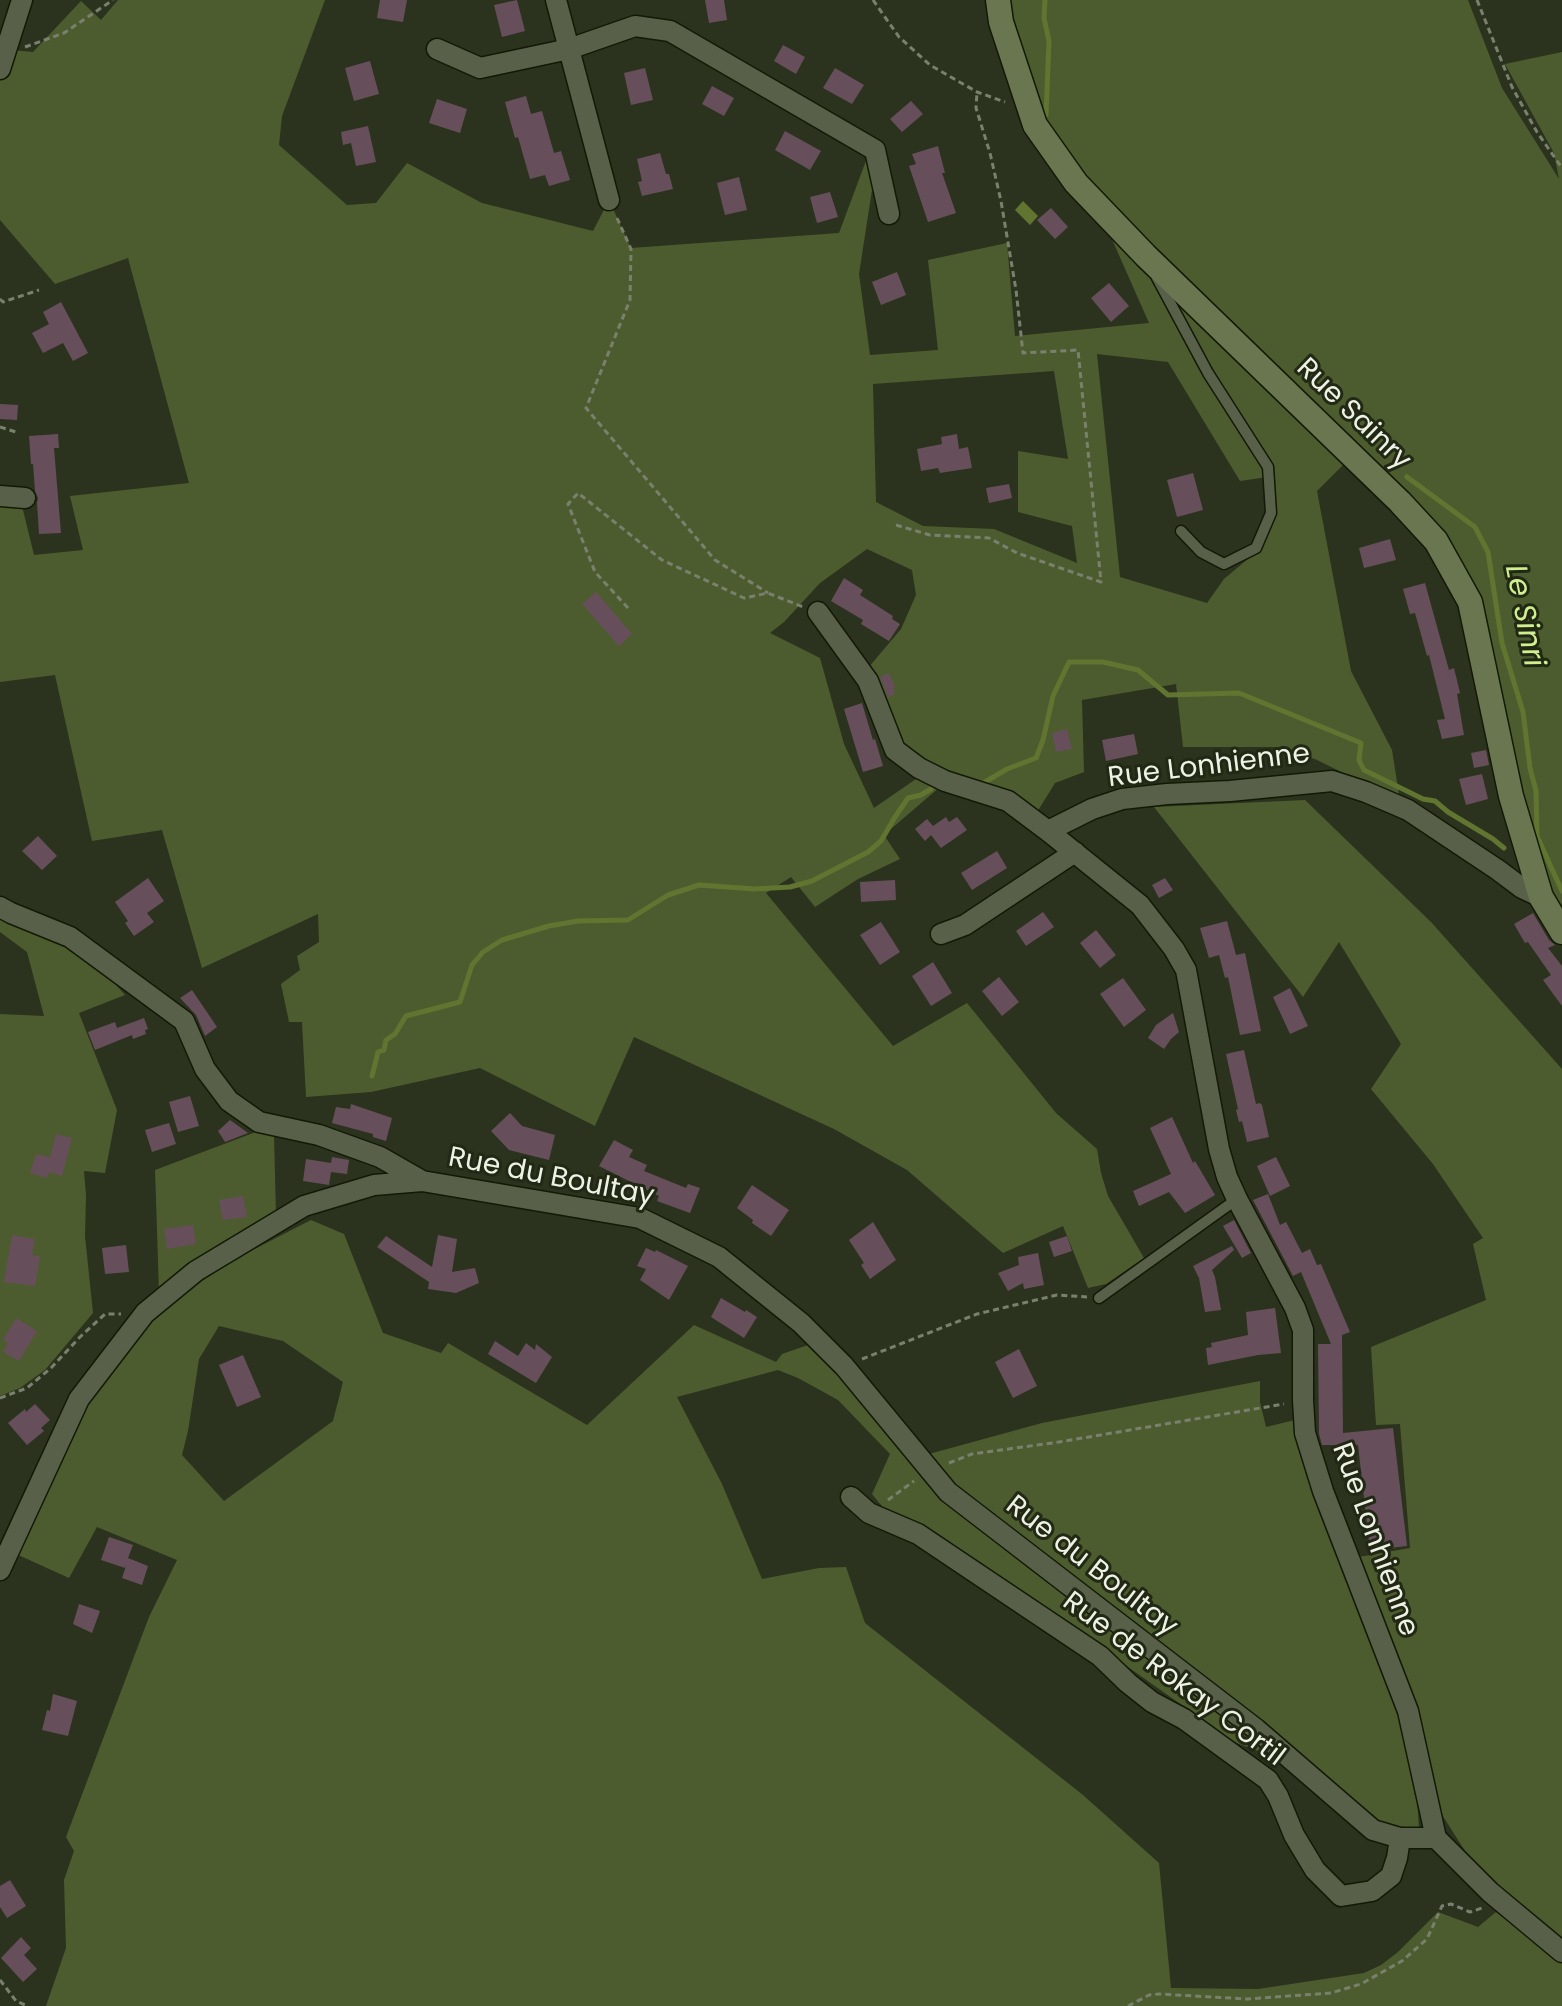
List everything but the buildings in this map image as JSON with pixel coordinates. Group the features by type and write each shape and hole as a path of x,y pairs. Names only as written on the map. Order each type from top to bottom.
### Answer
{"street":[{"path":"2,62 22,0"},
{"path":"556,0 609,200"},
{"name":"Rue Sainry","path":"998,0 1001,22 1035,125 1076,183 1146,256 1400,502 1436,541 1470,602 1511,796 1541,897 1562,932"},
{"path":"437,49 480,68 569,49 635,26 670,31 875,150 889,214"},
{"path":"0,496 25,498"},
{"name":"Rue Lonhienne","path":"818,612 868,681 895,750 919,768 945,781 1008,801 1048,831 1140,905 1186,970 1219,1149 1227,1177 1295,1308 1303,1330 1305,1433 1323,1491 1408,1711 1436,1838"},
{"name":"Rue Lonhienne","path":"1048,831 1092,809 1122,799 1332,781 1408,810 1522,888 1541,897"},
{"path":"941,934 965,925 1075,852"},
{"path":"0,907 70,937 184,1021 205,1069 229,1101 259,1122 319,1135 380,1157 422,1181"},
{"name":"Rue du Boultay","path":"2,1561 79,1399 145,1313 196,1271 304,1206 374,1185 422,1181 640,1218 719,1257 801,1323 844,1366 948,1492 1256,1729 1373,1830 1400,1838 1436,1838"},
{"name":"Rue de Rokay Cortil","path":"851,1497 869,1513 918,1534 1100,1656 1152,1702 1184,1719 1268,1780 1294,1835 1315,1870 1341,1896 1372,1891 1391,1876 1400,1838"},
{"path":"1436,1838 1490,1892 1562,1952"}],"lane":[{"path":"1146,256 1208,373 1268,467 1271,513 1256,548 1224,564 1201,552 1181,531"},
{"path":"1099,1298 1237,1199"}],"path":[{"path":"2,62 64,33 113,0"},
{"path":"873,0 899,37 930,65 977,92 1031,111"},
{"path":"1477,0 1512,87 1562,168"},
{"path":"896,525 930,535 989,538 1017,553 1101,582 1078,350 1023,353 1001,201 976,108 977,92"},
{"path":"609,200 631,249 630,300 586,408 715,560 768,593 818,612"},
{"path":"0,299 3,302 39,290"},
{"path":"0,427 16,432"},
{"path":"628,608 595,572 568,504 578,493 662,560 744,598 768,593"},
{"path":"844,1366 977,1314 1057,1295 1099,1298"},
{"path":"0,1398 27,1388 105,1314 145,1313"},
{"path":"869,1513 929,1470 972,1454 1303,1400"},
{"path":"1128,2006 1149,1995 1247,1999 1331,1993 1361,1984 1402,1961 1427,1939 1442,1906 1451,1904 1470,1912 1486,1907 1490,1892"},
{"path":"0,1980 16,2001 27,2006"}],"shaded area":[{"path":"118,0 325,0 282,116 279,145 347,205 376,203 407,163 482,203 593,231 609,200 631,248 839,233 867,158 874,177 859,274 870,355 938,350 928,260 1007,243 1015,336 1149,323 1107,228 1344,464 1317,491 1351,671 1392,750 1400,801 1315,759 1273,747 1183,747 1176,684 1082,700 1084,772 1055,783 1034,817 947,775 901,747 868,668 901,629 916,595 912,570 867,549 820,583 770,633 820,658 844,744 874,808 916,779 941,786 884,835 900,859 858,879 815,907 791,877 766,893 893,1046 967,1003 1056,1113 1097,1149 1108,1196 1144,1258 1106,1284 1088,1288 1063,1226 1003,1253 907,1170 834,1129 634,1037 595,1126 480,1068 371,1092 306,1097 302,1022 289,1022 281,984 300,970 297,956 319,942 318,914 202,968 162,830 92,841 55,675 0,682 0,504 22,506 34,555 83,550 70,496 189,483 128,258 55,284 0,220 0,49 33,52 81,1 101,20","holes":["1097,354 1168,362 1240,481 1275,476 1262,547 1224,579 1207,603 1120,577","1054,371 1068,459 1018,451 1018,512 1072,526 1077,563 994,529 923,526 876,502 873,384"]},
{"path":"1007,0 1468,0 1502,88 1559,179 1554,153 1505,64 1562,52 1562,904 1549,911 1470,602 1436,541 1126,231 1039,117"},
{"path":"1023,201 1038,216 1030,225 1015,210"},
{"path":"1305,800 1431,922 1562,1069 1562,1939 1474,1865 1439,1810 1359,1557 1410,1548 1400,1424 1376,1425 1371,1347 1486,1300 1473,1244 1483,1238 1433,1164 1371,1089 1401,1044 1339,942 1303,997 1154,807"},
{"path":"0,916 93,959 125,995 79,1013 117,1110 105,1173 84,1171 85,1236 93,1313 45,1370 20,1388 0,1396 0,1014 44,1016 27,952 0,932"},
{"path":"256,1132 274,1136 276,1215 159,1291 155,1170"},
{"path":"311,1220 344,1234 383,1333 441,1353 448,1343 587,1425 694,1325 776,1362 782,1354 811,1344 873,1409 939,1497 1269,1755 1234,1742 1097,1645 890,1516 872,1494 890,1454 838,1400 778,1370 677,1397 722,1484 762,1579 819,1568 846,1567 865,1623 1083,1795 1159,1863 1171,1988 1258,1989 1364,1973 1398,1952 1438,1912 1478,1927 1496,1912 1562,1963 1562,2006 46,2006 66,1948 64,1880 74,1851 66,1837 149,1617 177,1560 97,1527 69,1578 14,1553 83,1402 148,1317 235,1259","holes":["219,1326 283,1341 343,1382 333,1421 224,1501 182,1455 199,1359"]},
{"path":"1260,1381 1260,1402 1266,1427 1295,1420 1415,1765 1419,1830 1379,1829 1378,1819 1222,1692 941,1477 929,1454 1042,1423"}],"waterway":[{"path":"1045,0 1044,18 1049,41 1046,115"},
{"name":"Le Sinri","path":"1407,477 1475,527 1488,552 1502,643 1523,712 1536,791 1537,836 1562,891"},
{"path":"985,782 1036,758 1053,696 1069,662 1103,662 1138,670 1168,695 1239,693 1361,743 1359,760 1364,770 1423,799 1435,801 1504,848"},
{"path":"372,1076 378,1052 384,1050 386,1040 395,1034 406,1016 460,1002 472,965 483,952 502,940 578,921 628,920 668,895 699,885 755,889 790,887 812,881 868,852 881,841 908,798 931,789"}]}
